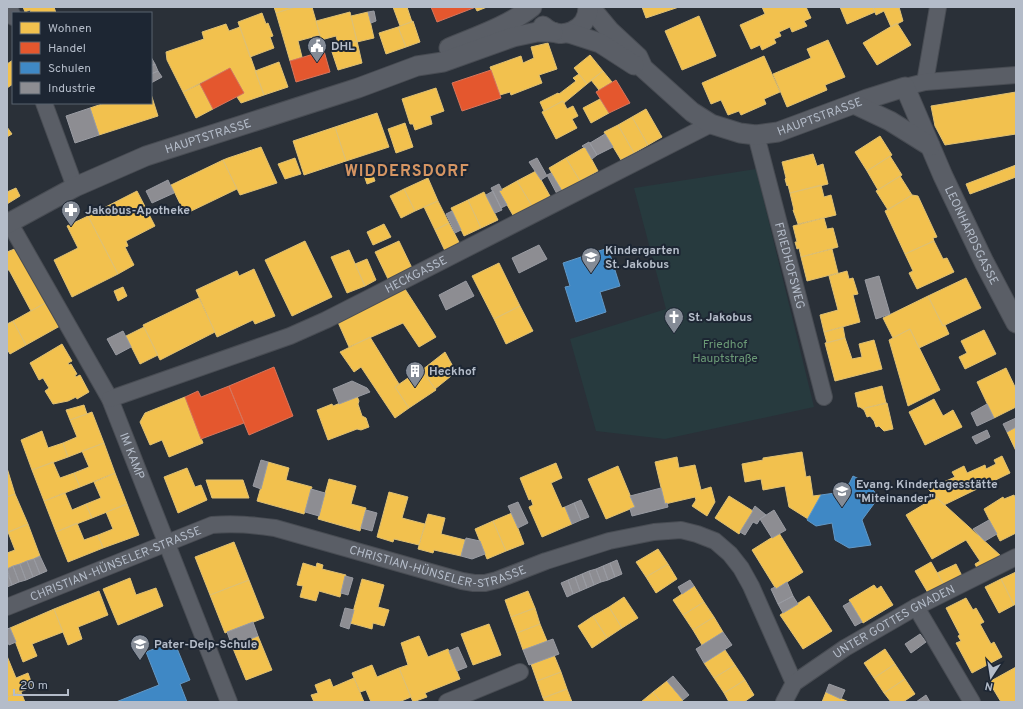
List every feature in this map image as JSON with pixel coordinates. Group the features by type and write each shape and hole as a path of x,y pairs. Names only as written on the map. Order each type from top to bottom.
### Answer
{"street":[{"name":"HAUPTSTRASSE","path":"8,223 75,187 146,156 358,88 417,66 438,53 507,22 532,7"},
{"path":"536,7 538,17 542,24 561,33 576,30 584,22 589,7"},
{"name":"HAUPTSTRASSE","path":"589,7 610,31 638,57 643,68"},
{"path":"925,82 938,7"},
{"name":"HAUPTSTRASSE","path":"417,66 443,62 513,37 536,32 561,33 600,43 631,64 643,68 692,112 711,124 740,133 756,135 778,132 854,104 925,82 1016,75"},
{"name":"LEONHARDSGASSE","path":"906,88 930,146 984,262 1016,323"},
{"path":"44,104 75,187"},
{"path":"854,104 890,121 930,146"},
{"name":"HECKGASSE","path":"110,399 290,336 326,320 711,124"},
{"name":"FRIEDHOFSWEG","path":"756,135 824,397"},
{"name":"IM KAMP","path":"8,223 110,399 229,702"},
{"name":"CHRISTIAN-HÜNSELER-STRASSE","path":"7,607 212,525 230,523 275,528 462,581 485,583 497,580 546,561 609,541 667,530 681,530 716,541 730,554 741,568 794,683"},
{"name":"UNTER GOTTES GNADEN","path":"784,702 794,683 844,648 916,608 1016,557"},
{"path":"916,608 972,702"},
{"path":"446,702 520,672"}],"green space":[{"name":"Friedhof Hauptstraße","path":"756,169 814,407 665,439 596,431 570,339 666,309 634,188"}],"building: Wohnen":[{"path":"23,7 54,7 56,12 31,12 30,10 25,12"},
{"path":"274,7 295,7 276,13"},
{"path":"295,7 312,7 320,35 298,41 302,57 290,61 276,13"},
{"path":"393,7 407,7 412,22 400,26"},
{"path":"475,7 487,7 477,11"},
{"path":"642,7 679,7 646,18"},
{"path":"762,7 806,7 811,18 804,21 807,26 792,32 790,27 779,32 781,36 774,39 776,43 762,50 760,45 751,49 740,25 765,14"},
{"path":"840,7 873,7 875,12 847,24"},
{"path":"873,7 899,7 903,21 891,27 884,11 876,15"},
{"path":"350,12 357,41 339,47 336,36 321,40 316,21"},
{"path":"368,12 374,38 357,42 351,16"},
{"path":"262,13 273,36 270,37 274,48 250,57 238,22"},
{"path":"699,16 716,56 682,70 665,31"},
{"path":"413,21 420,42 406,47 398,27"},
{"path":"897,23 911,45 877,65 863,43"},
{"path":"226,24 229,31 240,27 264,95 241,103 237,97 244,93 230,68 183,92 167,60 166,52 204,39 202,32"},
{"path":"398,27 406,47 386,54 379,33"},
{"path":"828,40 845,77 825,85 827,90 787,107 773,74 811,58 807,49"},
{"path":"357,41 362,63 338,70 331,49"},
{"path":"548,43 557,69 539,75 542,83 511,95 510,92 500,95 490,67 521,56 523,63 534,58 531,47"},
{"path":"590,55 603,71 587,84 574,68"},
{"path":"764,56 780,92 764,99 766,104 741,115 739,111 728,115 721,100 711,104 702,83"},
{"path":"12,61 12,85 7,88 7,64"},
{"path":"279,62 288,87 264,95 255,71"},
{"path":"603,71 612,82 599,90 591,80"},
{"path":"579,74 587,84 564,103 563,101 544,111 540,102 558,93 559,94 576,81 573,78"},
{"path":"200,84 213,109 196,118 183,92"},
{"path":"436,88 444,111 430,116 432,124 415,130 413,124 410,124 402,99"},
{"path":"1016,92 1016,134 945,145 935,126 931,106"},
{"path":"152,97 158,116 99,135 90,108 102,104 152,104"},
{"path":"600,99 609,113 591,123 583,108"},
{"path":"563,101 567,109 573,106 578,116 572,119 577,128 556,139 542,112"},
{"path":"646,109 662,137 648,145 632,117"},
{"path":"377,113 389,147 346,161 335,127"},
{"path":"632,117 648,145 634,153 618,125"},
{"path":"405,123 413,147 396,153 388,129"},
{"path":"618,125 634,153 621,160 604,132"},
{"path":"7,127 12,134 7,137"},
{"path":"335,127 346,161 304,175 293,141"},
{"path":"880,136 892,155 867,171 855,152"},
{"path":"261,147 277,183 240,195 223,160"},
{"path":"585,147 598,171 580,181 566,158"},
{"path":"813,154 817,166 823,164 828,184 790,193 785,179 782,162"},
{"path":"890,156 902,175 878,190 867,171"},
{"path":"295,158 301,174 285,179 278,164"},
{"path":"566,158 580,181 562,191 549,168"},
{"path":"223,160 237,189 185,214 171,185"},
{"path":"1016,165 1016,177 970,194 966,184"},
{"path":"536,171 550,196 532,206 517,181"},
{"path":"372,172 375,181 367,184 364,175"},
{"path":"900,176 912,195 888,210 876,191"},
{"path":"428,178 438,201 415,211 404,189"},
{"path":"517,181 532,206 514,217 499,191"},
{"path":"821,185 824,197 831,195 836,215 798,224 793,210 790,193"},
{"path":"16,188 20,196 7,204 7,192"},
{"path":"404,189 415,211 401,218 390,196"},
{"path":"137,191 155,226 126,241 128,246 125,247 134,265 118,274 88,216"},
{"path":"484,192 498,220 481,228 468,200"},
{"path":"912,195 918,196 937,237 933,238 934,241 905,254 885,211"},
{"path":"468,200 481,228 464,236 451,208"},
{"path":"438,201 449,223 435,230 424,207"},
{"path":"88,216 118,274 72,297 54,260 78,248 67,226"},
{"path":"824,218 827,229 833,228 838,247 801,257 799,248 797,249 795,242 797,242 793,226"},
{"path":"449,223 461,246 446,253 435,230"},
{"path":"384,224 391,237 373,245 367,232"},
{"path":"305,241 332,297 292,316 265,260"},
{"path":"399,241 412,268 388,279 375,252"},
{"path":"934,241 943,259 947,258 954,272 917,289 909,273 913,271 905,254"},
{"path":"17,248 47,302 31,311 9,270 7,270 7,252"},
{"path":"832,249 838,273 807,281 801,257"},
{"path":"349,250 365,286 347,293 331,257"},
{"path":"367,259 376,280 365,286 355,264"},
{"path":"499,263 520,306 494,319 472,276"},
{"path":"254,269 275,316 255,324 253,320 217,337 196,290 237,271 239,276"},
{"path":"847,271 849,279 853,278 858,294 853,295 860,322 824,332 820,315 838,310 829,276"},
{"path":"966,278 981,308 943,326 928,296"},
{"path":"123,287 127,296 118,301 114,291"},
{"path":"405,289 436,337 419,347 403,323 349,347 337,320"},
{"path":"928,296 943,326 945,325 949,334 919,348 910,329 893,338 883,318"},
{"path":"199,298 215,332 160,360 143,325"},
{"path":"47,302 60,326 26,345 13,321"},
{"path":"520,306 533,331 506,344 494,319"},
{"path":"13,321 26,345 10,354 7,349 7,324"},
{"path":"144,327 158,355 140,364 126,336"},
{"path":"843,327 845,338 827,343 824,332"},
{"path":"910,329 940,390 908,406 889,340"},
{"path":"984,330 996,354 965,369 959,357 967,353 961,341"},
{"path":"370,337 399,384 395,387 409,408 395,418 361,367 354,372 340,352"},
{"path":"845,338 852,359 862,357 859,344 874,340 882,369 835,381 825,343"},
{"path":"62,344 72,361 68,363 69,365 71,364 77,374 75,375 76,377 80,375 89,392 77,399 76,397 68,401 53,404 45,391 49,388 43,378 39,380 30,363"},
{"path":"445,352 456,372 435,389 422,370"},
{"path":"1006,368 1016,389 1016,407 994,418 977,382"},
{"name":"Heckhof","path":"421,369 436,390 409,408 395,387"},
{"path":"882,386 886,403 865,408 864,410 858,407 855,393"},
{"path":"357,396 362,416 366,418 369,427 361,430 357,429 328,440 317,410 332,404 333,406"},
{"path":"185,397 203,443 169,457 162,440 150,445 140,422 145,413"},
{"path":"934,399 943,416 953,410 962,427 925,445 909,412"},
{"path":"887,403 893,429 884,431 879,426 876,427 874,421 870,416 867,417 864,410 865,408"},
{"path":"84,405 87,414 70,420 66,410"},
{"path":"92,412 104,443 68,457 63,443 77,437 70,420"},
{"path":"1016,427 1016,451 1007,432"},
{"path":"42,431 48,448 63,443 68,457 32,470 21,440"},
{"path":"104,443 115,473 80,487 74,473 89,467 82,451"},
{"path":"802,452 806,477 810,476 813,496 821,495 808,519 789,507 785,486 763,490 761,479 745,482 742,464 763,460 763,458"},
{"path":"1002,456 1010,473 944,505 928,489 955,477 952,472 964,466 967,473 985,465 986,469 996,464 994,460"},
{"path":"677,457 679,468 695,465 701,490 711,487 715,502 707,516 692,506 696,500 695,497 665,504 655,462"},
{"path":"53,462 60,478 74,473 80,487 44,501 32,470"},
{"path":"268,462 289,468 286,480 312,487 304,514 257,501"},
{"path":"556,463 562,478 551,483 562,508 565,507 572,524 542,537 529,507 533,505 531,499 529,500 520,478"},
{"path":"618,466 635,507 606,519 588,479"},
{"path":"7,468 15,494 7,497"},
{"path":"187,468 195,487 201,485 207,500 178,513 164,477"},
{"path":"115,473 127,504 92,518 86,504 101,498 94,482"},
{"path":"329,479 356,486 351,504 366,508 360,531 318,519"},
{"path":"206,480 243,480 249,498 212,498"},
{"path":"389,492 408,497 402,518 425,524 419,545 394,539 393,542 377,537"},
{"path":"65,493 72,510 86,504 92,518 56,532 44,501"},
{"path":"15,494 28,524 7,533 7,497"},
{"path":"1014,495 1016,499 1016,533 1000,541 984,509 1003,497 1004,499"},
{"path":"729,496 753,511 739,534 715,518"},
{"path":"936,497 1001,556 977,568 975,564 980,561 966,540 932,559 906,515"},
{"path":"127,504 139,535 103,548 98,535 113,529 106,512"},
{"path":"512,513 524,544 506,551 493,521"},
{"path":"428,514 445,518 441,534 465,540 461,556 434,550 433,553 418,549"},
{"path":"493,521 506,551 487,559 475,529"},
{"path":"77,523 84,540 98,535 103,548 68,562 56,532"},
{"path":"28,524 40,556 7,569 7,553 15,550 8,532"},
{"path":"779,533 803,572 776,589 752,550"},
{"path":"234,542 249,580 210,595 195,557"},
{"path":"658,549 668,564 646,577 636,562"},
{"path":"931,562 944,585 928,593 915,571"},
{"path":"303,563 316,567 317,563 323,565 322,569 346,575 340,597 319,591 316,601 300,597 303,586 297,585"},
{"path":"668,564 677,579 656,593 646,577"},
{"path":"956,564 962,576 944,585 937,573"},
{"path":"1016,572 1016,604 1014,605 1001,579"},
{"path":"130,578 136,595 156,588 163,606 118,625 103,589"},
{"path":"362,579 384,585 378,607 389,610 384,626 373,623 372,629 350,623"},
{"path":"1001,579 1014,605 999,613 985,587"},
{"path":"249,580 264,618 225,633 210,595"},
{"path":"874,585 877,589 881,586 893,605 863,623 849,600"},
{"path":"694,586 704,602 683,615 673,600"},
{"path":"99,591 108,615 78,627 82,639 68,645 54,609"},
{"path":"528,591 535,608 511,617 505,600"},
{"path":"809,596 832,631 803,649 780,615"},
{"path":"624,597 638,618 622,628 609,607"},
{"path":"966,598 973,610 976,608 984,622 980,624 991,644 994,642 1002,657 972,673 956,643 961,641 958,636 960,635 946,608"},
{"path":"704,602 714,617 693,630 683,615"},
{"path":"609,607 622,628 607,638 593,616"},
{"path":"535,608 540,624 517,633 511,617"},
{"path":"54,609 63,632 32,644 37,656 23,662 10,628"},
{"path":"593,616 607,638 592,648 578,626"},
{"path":"714,617 723,632 702,645 693,630"},
{"path":"489,624 501,655 473,665 461,634"},
{"path":"540,624 547,641 523,650 517,633"},
{"path":"258,636 272,670 246,680 232,646"},
{"path":"419,636 428,657 448,649 460,679 425,693 427,697 413,702 399,668 408,665 401,643"},
{"path":"885,649 895,664 874,678 864,663"},
{"path":"725,650 735,665 714,678 704,663"},
{"path":"554,655 561,672 537,681 531,664"},
{"path":"7,656 16,678 28,673 33,687 7,697"},
{"path":"895,664 905,679 884,693 874,678"},
{"path":"372,665 377,677 399,668 411,697 399,702 371,702 366,690 360,692 352,673"},
{"path":"735,665 745,680 724,693 714,678"},
{"path":"1016,667 1016,701 1001,702 989,682"},
{"path":"561,672 567,689 543,698 537,681"},
{"path":"354,678 364,702 314,702 311,695 318,693 315,685 330,679 333,687"},
{"path":"905,679 915,694 903,702 891,702 884,693"},
{"path":"745,680 754,695 744,702 729,702 724,693"},
{"path":"667,681 683,700 680,702 661,702 653,692"},
{"path":"567,689 572,702 545,702 543,698"},
{"path":"21,692 25,702 7,702 7,697"},
{"path":"653,692 661,702 641,702"},
{"path":"826,692 849,702 822,702"}],"building: Handel":[{"path":"431,7 476,7 437,22"},
{"path":"324,51 330,72 296,82 290,61"},
{"path":"230,68 244,93 213,109 200,84"},
{"path":"491,70 501,98 462,111 452,83"},
{"path":"616,80 630,103 609,113 596,92"},
{"path":"274,367 293,416 249,435 229,386"},
{"path":"229,386 244,423 201,439 185,397 198,391 201,397"}],"building: Schulen":[{"name":"Kindergarten St. Jakobus","path":"608,248 620,286 600,292 606,312 576,322 565,287 570,286 563,263"},
{"name":"Evang. Kindertagesstätte \"Miteinander\"","path":"853,476 867,483 879,497 862,520 871,545 849,548 835,540 832,523 816,526 807,520 821,495 835,493 834,487 849,484"},
{"path":"174,641 190,680 180,684 187,702 116,702 159,685 146,652"}],"building: Industrie":[{"path":"374,11 376,21 371,23 368,12"},
{"path":"152,59 155,64 152,66"},
{"path":"155,64 158,71 152,74 152,66"},
{"path":"158,71 162,77 152,82 152,74"},
{"path":"90,108 99,135 75,143 66,116"},
{"path":"605,134 613,147 597,155 590,143"},
{"path":"589,142 597,155 592,159 585,147 584,148 582,146"},
{"path":"537,158 547,176 541,180 529,162"},
{"path":"551,173 562,191 557,194 547,175"},
{"path":"168,180 174,193 152,203 146,191"},
{"path":"499,184 502,190 499,191 507,205 501,208 491,188"},
{"path":"493,191 502,210 495,213 486,195"},
{"path":"452,211 461,230 455,233 446,214"},
{"path":"539,245 547,259 519,273 512,258"},
{"path":"879,276 890,314 876,319 865,280"},
{"path":"466,281 474,296 446,310 439,295"},
{"path":"123,331 131,347 116,355 107,339"},
{"path":"352,381 367,388 370,392 339,404 333,389"},
{"path":"987,404 994,418 977,426 971,413"},
{"path":"1016,418 1016,427 1007,432 1003,424"},
{"path":"987,430 990,437 976,444 972,437"},
{"path":"261,460 268,462 261,489 253,486"},
{"path":"661,488 665,504 667,503 668,507 632,516 630,509 635,507 630,496"},
{"path":"311,489 325,493 319,516 305,512"},
{"path":"581,500 589,517 581,520 574,503"},
{"path":"518,502 528,523 518,528 508,506"},
{"path":"574,503 581,520 572,524 565,507"},
{"path":"755,506 766,515 760,519 757,524 753,522 745,535 740,532"},
{"path":"366,510 377,513 372,531 361,528"},
{"path":"774,510 786,530 772,538 760,519"},
{"path":"989,520 997,534 985,541 973,529"},
{"path":"466,538 480,541 485,554 472,559 461,556"},
{"path":"40,556 47,571 40,574 34,559"},
{"path":"34,559 40,574 33,577 27,561"},
{"path":"617,560 622,574 615,577 610,563"},
{"path":"27,561 33,577 26,580 20,564"},
{"path":"610,563 615,577 608,580 603,566"},
{"path":"20,564 26,580 19,582 13,566"},
{"path":"13,566 19,582 12,585 7,569"},
{"path":"603,566 608,580 601,582 596,569"},
{"path":"596,569 601,582 594,585 589,571"},
{"path":"589,571 594,585 587,588 582,574"},
{"path":"7,572 12,585 7,587"},
{"path":"582,574 587,588 580,591 575,577"},
{"path":"345,576 353,578 348,595 341,593"},
{"path":"575,577 580,591 573,594 568,580"},
{"path":"568,580 573,594 567,597 561,583"},
{"path":"690,580 694,586 682,594 678,587"},
{"path":"787,582 793,596 778,604 771,589 775,587 776,589"},
{"path":"793,596 798,604 783,613 778,604"},
{"path":"850,602 862,622 855,626 843,606"},
{"path":"345,608 354,610 349,629 340,626"},
{"path":"253,622 258,636 232,646 227,632"},
{"path":"10,628 16,642 9,645 7,640 7,629"},
{"path":"723,632 732,645 704,663 696,649"},
{"path":"920,634 926,642 911,653 905,644"},
{"path":"553,639 559,654 529,665 523,650"},
{"path":"458,647 467,667 457,671 449,651"},
{"path":"673,676 689,695 683,700 667,681"},
{"path":"829,684 845,690 841,699 826,692"},
{"path":"926,695 930,702 916,702"}],"place":[{"name":"DHL","path":"317,63"},
{"name":"Jakobus-Apotheke","path":"71,227"},
{"name":"Kindergarten St. Jakobus","path":"591,274"},
{"name":"St. Jakobus","path":"674,334"},
{"name":"Heckhof","path":"415,388"},
{"name":"Evang. Kindertagesstätte \"Miteinander\"","path":"842,508"},
{"name":"Pater-Delp-Schule","path":"140,661"}],"district":[{"name":"WIDDERSDORF","path":"407,170"}]}
